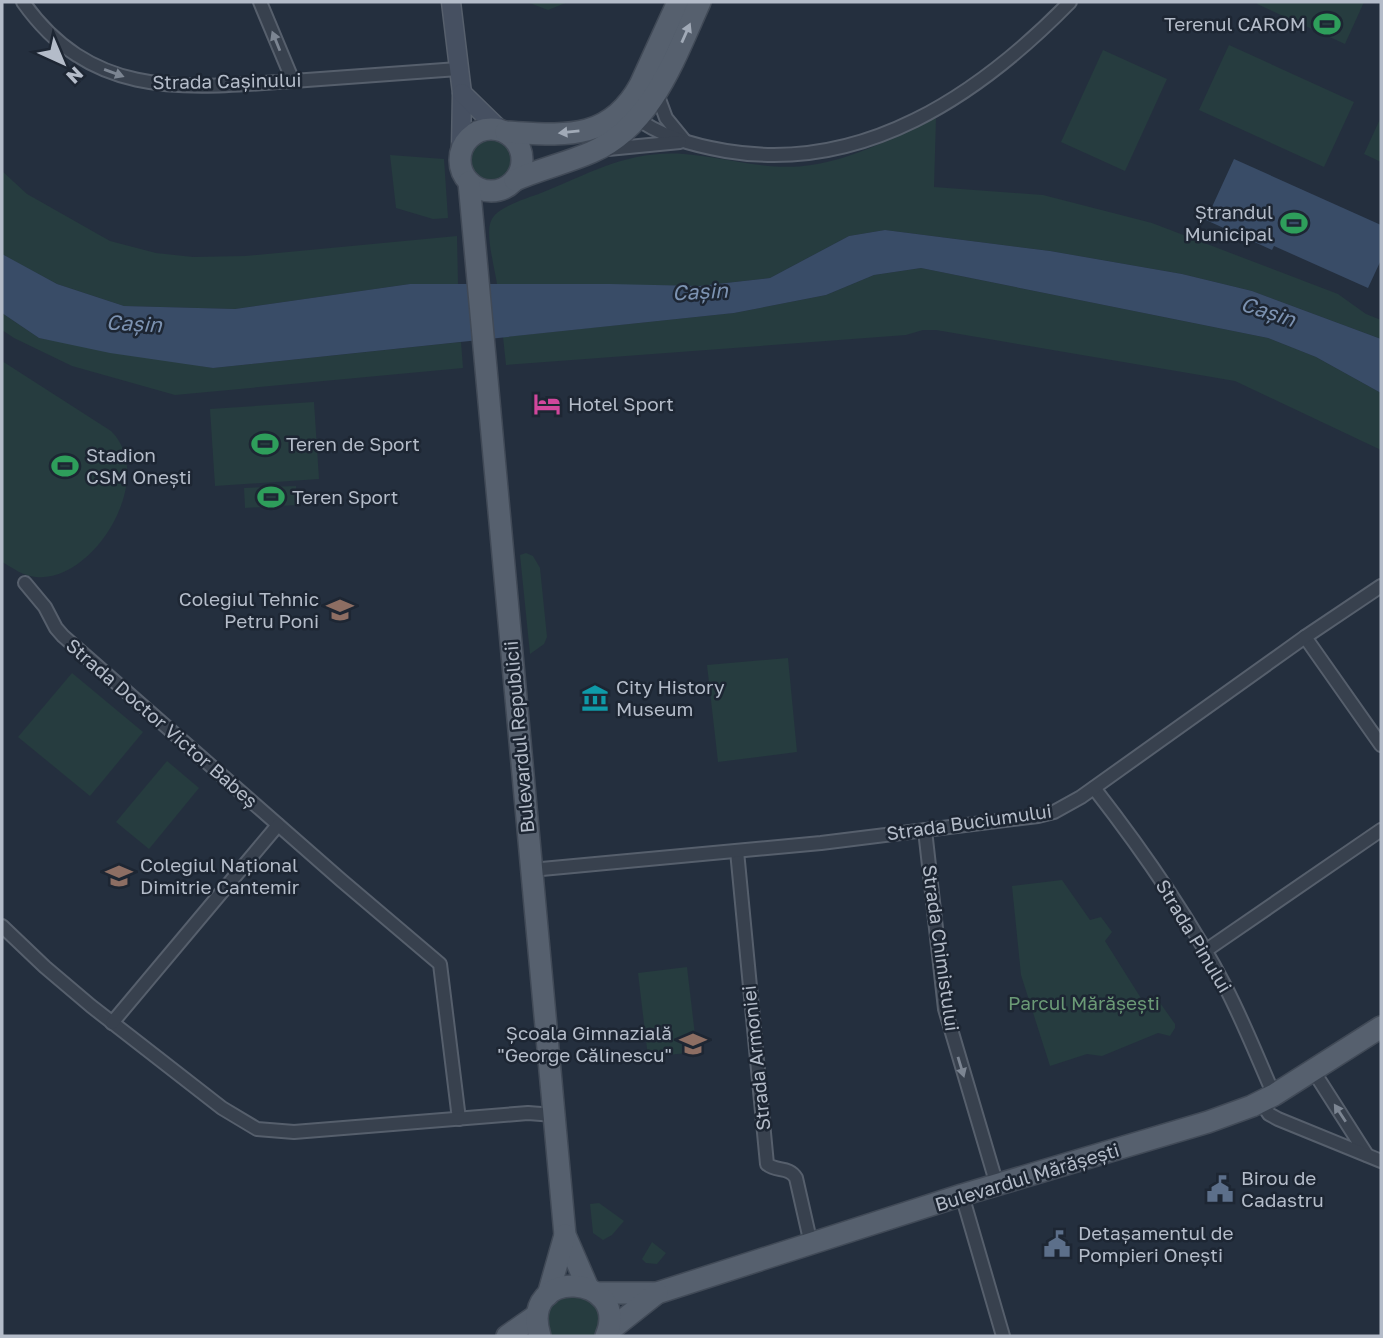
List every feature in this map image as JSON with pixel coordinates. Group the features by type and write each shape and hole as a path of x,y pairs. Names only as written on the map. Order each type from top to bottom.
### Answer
{"main road":[{"path":"678,2 662,60 656,91 631,114 582,131 546,134 483,129 476,132 461,151 461,167 469,182 481,190 509,184 592,152 616,139 631,114 637,92 662,60 700,2"},
{"path":"503,131 513,137 521,150 522,166 509,184"},
{"name":"Bulevardul Republicii","path":"469,182 565,1236"},
{"name":"Bulevardul Republicii","path":"474,239 487,208 509,184"},
{"name":"Bulevardul Mărășești","path":"548,1295 567,1285 592,1290 657,1293 962,1195 1149,1141 1268,1099 1381,1027"},
{"path":"565,1236 592,1290 608,1310 608,1333"},
{"path":"507,1336 538,1326 541,1304 548,1295 565,1236"},
{"name":"Bulevardul Mărășești","path":"608,1333 657,1293"}],"street":[{"name":"Strada Cașinului","path":"23,2 49,33 74,53 105,70 132,79 165,85 237,85 458,69"},
{"path":"260,2 293,81"},
{"path":"451,2 461,93 461,151"},
{"path":"631,114 661,134 745,154 799,154 841,146 886,133 929,114 963,94 1036,36 1070,2"},
{"path":"656,91 670,126 687,142"},
{"path":"461,93 503,131"},
{"path":"592,152 687,142"},
{"name":"Strada Doctor Victor Babeș","path":"25,583 64,636 442,965 459,1119"},
{"name":"Strada Buciumului","path":"531,870 737,851 1047,814 1069,805 1094,788 1381,586"},
{"path":"1305,637 1381,745"},
{"name":"Strada Pinului","path":"1094,788 1135,841 1227,990 1268,1099"},
{"path":"112,1023 278,825"},
{"name":"Strada Chimistului","path":"925,830 944,1003 997,1185"},
{"path":"1205,951 1381,830"},
{"name":"Strada Armoniei","path":"737,851 767,1164 774,1169 789,1171 796,1178 811,1244"},
{"path":"2,926 45,967 112,1023 222,1108 257,1129 294,1132 528,1113 554,1115"},
{"path":"1314,1072 1367,1155"},
{"path":"1268,1099 1269,1114 1278,1119 1381,1161"},
{"path":"962,1195 1003,1336"}],"green space":[{"path":"527,2 568,2 548,10"},
{"name":"Terenul CAROM","path":"1364,2 1345,44 1257,4"},
{"path":"1229,45 1354,102 1324,167 1199,110"},
{"path":"1103,50 1167,79 1125,171 1061,142"},
{"path":"1381,117 1381,162 1364,154"},
{"path":"936,118 934,187 1043,195 1152,223 1338,294 1366,314 1381,320 1381,339 1252,291 1182,274 1050,251 885,230 849,236 770,278 699,286 497,284 489,234 494,216 513,204 610,164 645,156 684,154 779,167 811,165 859,152"},
{"path":"491,129 513,138 522,160 513,182 491,191 469,182 460,160 469,138"},
{"path":"390,155 444,159 448,218 433,219 396,208"},
{"path":"2,171 27,194 110,241 156,253 193,257 245,256 457,236 458,284 410,284 235,309 124,306 57,284 3,255"},
{"path":"921,268 1268,338 1316,357 1381,393 1381,450 1235,381 936,330 923,330 906,335 506,365 503,337 734,313 826,295 874,275"},
{"path":"2,313 39,338 213,368 461,342 463,368 175,395 72,366 2,330"},
{"name":"Stadion CSM Onești","path":"2,361 111,431 124,451 127,474 123,499 113,524 98,546 79,563 58,574 31,576 2,562"},
{"name":"Teren de Sport","path":"314,402 319,479 215,486 210,409"},
{"name":"Teren Sport","path":"296,486 297,505 245,508 244,488"},
{"path":"526,553 533,556 540,568 547,637 544,644 530,654 520,555"},
{"path":"788,658 797,752 718,762 707,665"},
{"path":"72,673 143,732 90,796 18,737"},
{"path":"167,761 199,788 149,849 116,822"},
{"name":"Parcul Mărășești","path":"1062,880 1090,920 1101,917 1112,932 1105,941 1144,1003 1158,1000 1175,1024 1170,1036 1158,1033 1102,1056 1087,1054 1050,1066 1021,975 1012,886"},
{"path":"687,967 697,1052 648,1057 638,973"},
{"path":"599,1203 624,1221 612,1235 603,1240 593,1233 590,1204"},
{"path":"652,1242 666,1253 657,1264 646,1263 642,1259"},
{"path":"569,1294 593,1300 601,1314 598,1336 549,1336 546,1315 555,1301"}],"water":[{"name":"Ștrandul Municipal","path":"1234,159 1381,225 1381,260 1368,288 1274,246 1272,250 1206,220"},
{"name":"Cașin","path":"885,230 1050,251 1182,274 1252,291 1381,339 1381,393 1316,357 1268,338 921,268 874,275 826,295 734,313 213,368 110,353 39,338 2,313 2,254 57,284 124,306 235,309 410,284 699,286 770,278 849,236"}],"place":[{"name":"Terenul CAROM","path":"1327,24"},
{"name":"Ștrandul Municipal","path":"1294,223"},
{"name":"Hotel Sport","path":"547,404"},
{"name":"Teren de Sport","path":"265,444"},
{"name":"Stadion CSM Onești","path":"65,466"},
{"name":"Teren Sport","path":"271,497"},
{"name":"Colegiul Tehnic Petru Poni","path":"340,610"},
{"name":"City History Museum","path":"595,698"},
{"name":"Colegiul Național Dimitrie Cantemir","path":"119,876"},
{"name":"Școala Gimnazială \"George Călinescu\"","path":"693,1044"},
{"name":"Birou de Cadastru","path":"1220,1189"},
{"name":"Detașamentul de Pompieri Onești","path":"1057,1244"}]}
